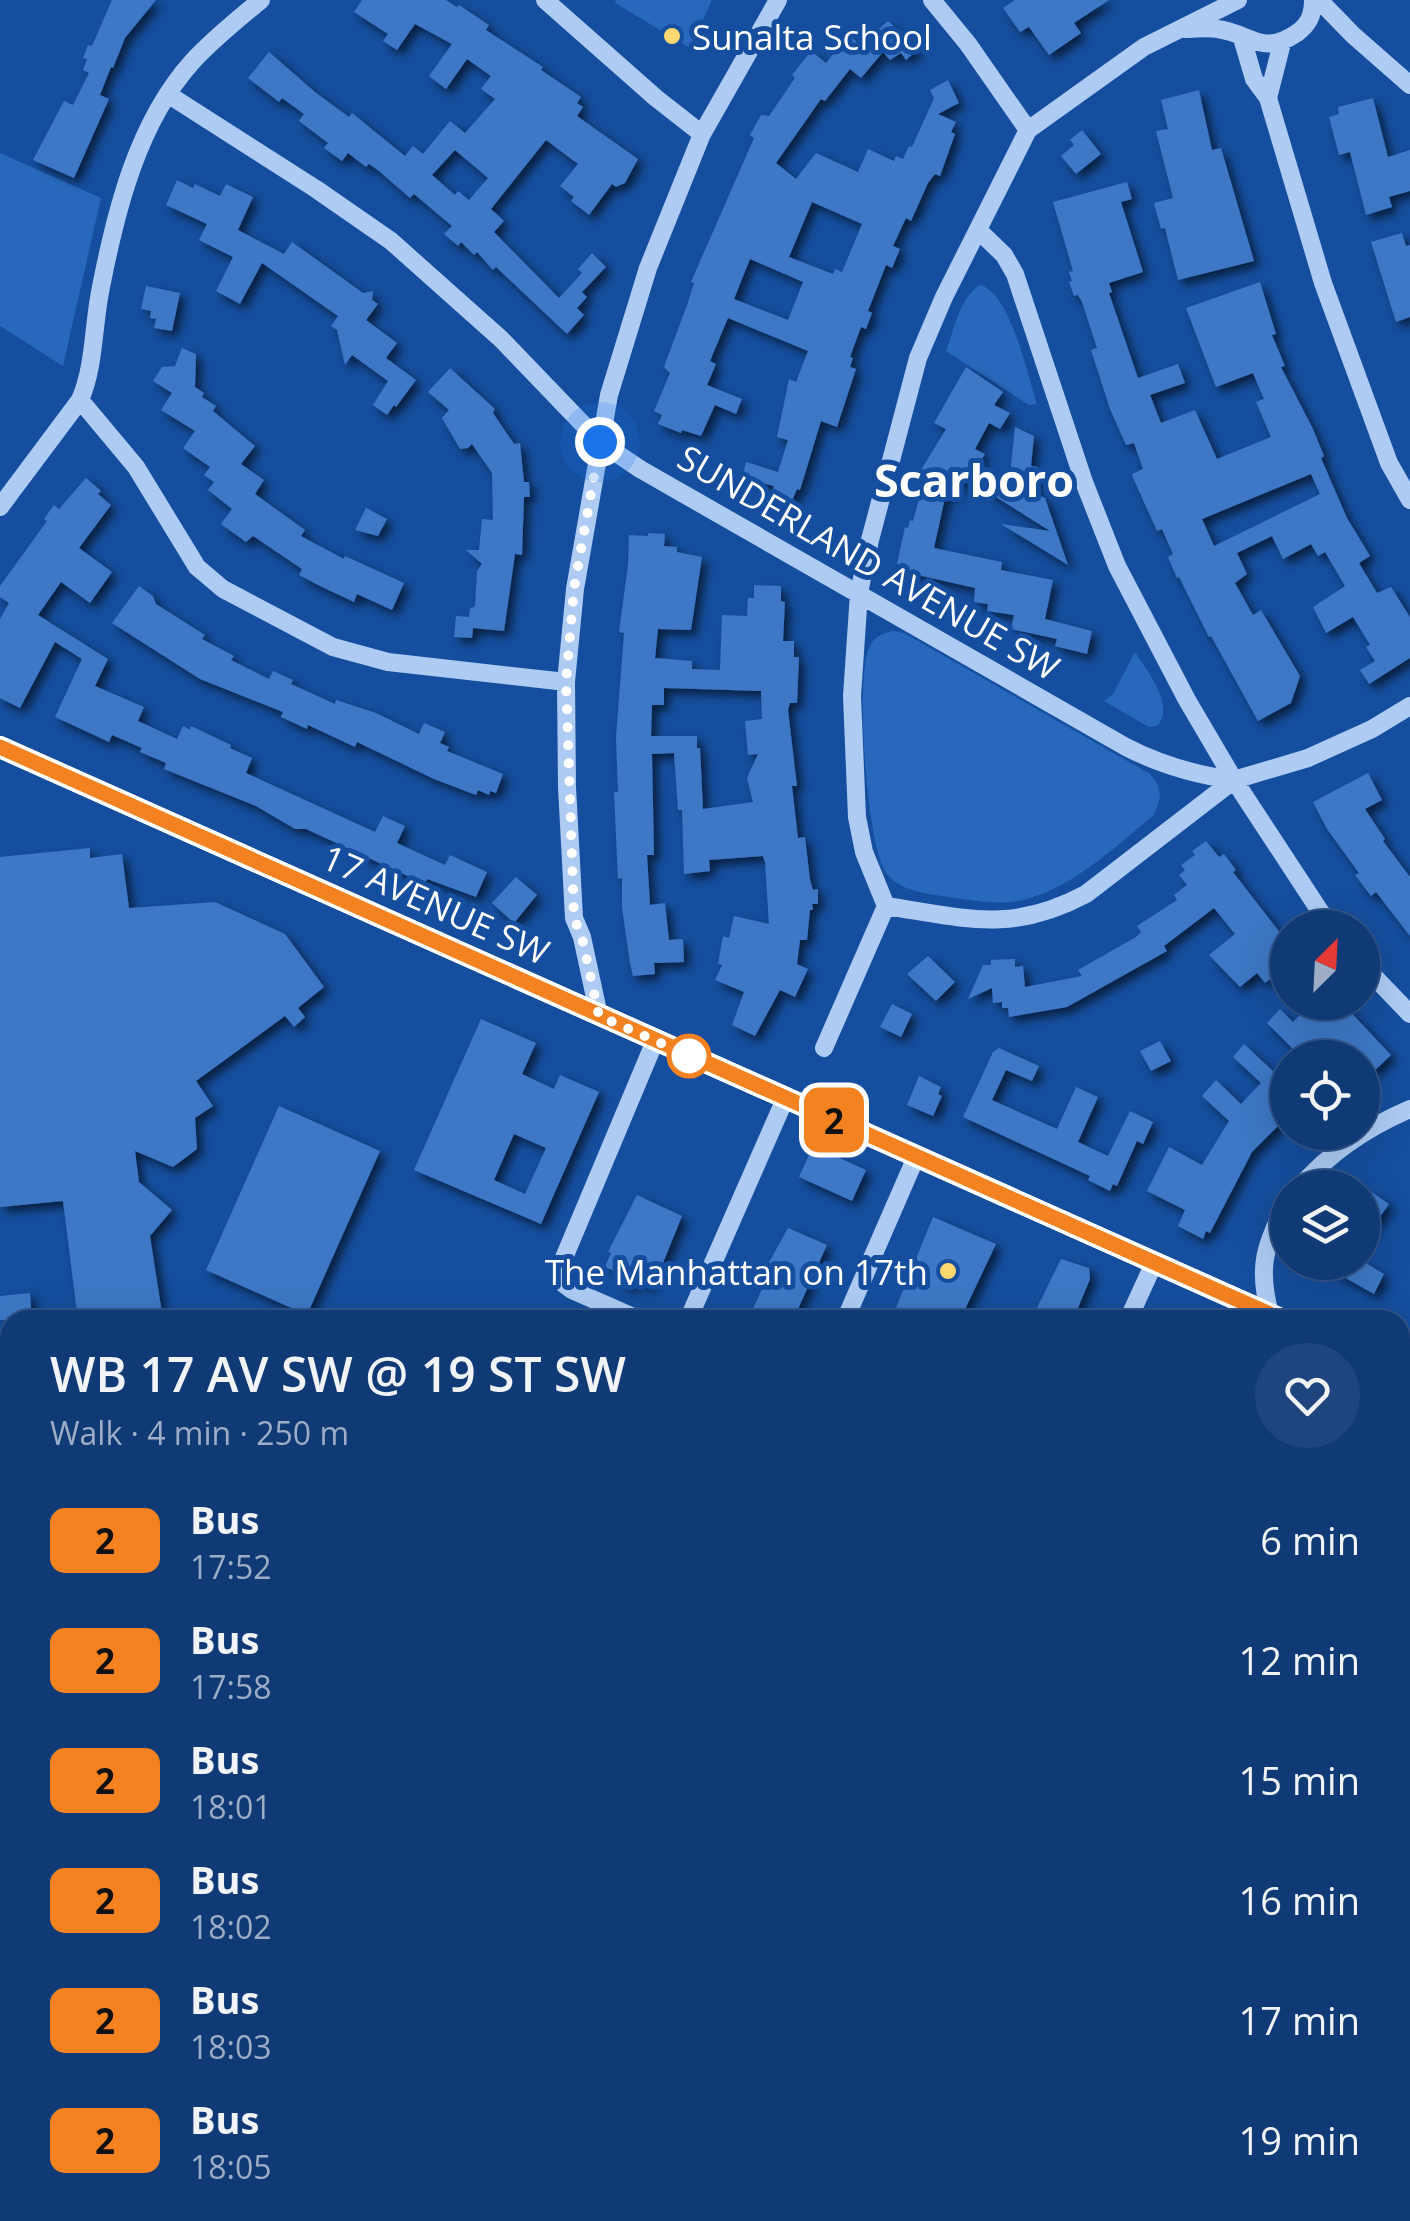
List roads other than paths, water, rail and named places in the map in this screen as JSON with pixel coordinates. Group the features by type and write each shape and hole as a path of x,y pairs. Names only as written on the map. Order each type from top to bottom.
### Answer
{"main road":[{"name":"17 AVENUE SW","path":"0,747 1260,1310"}],"street":[{"path":"0,507 80,400 88,381 101,288 129,180 148,132 190,64 261,0"},
{"path":"545,0 702,134"},
{"path":"599,1016 574,918 566,682 574,589 608,395 648,268 702,134 776,3 799,0"},
{"path":"932,0 1028,130"},
{"path":"824,1048 886,906 864,852 855,798 852,696 859,593 918,358 944,297 1028,130 1144,48 1238,0"},
{"path":"1238,0 1235,15 1240,36 1254,80 1268,98 1323,283 1389,462 1410,500"},
{"path":"1306,27 1316,0 1410,85"},
{"path":"1180,29 1218,29 1263,44 1282,43 1306,27 1319,24 1353,35"},
{"path":"1268,98 1282,43"},
{"name":"SUNDERLAND AVENUE SW","path":"169,94 391,241 501,339 600,442 640,469 1157,762 1194,774 1234,780"},
{"path":"978,230 1004,254 1015,274 1084,482 1117,566 1186,700 1319,910"},
{"path":"80,400 136,467 197,566 223,589 333,647 388,662 566,682"},
{"path":"886,906 982,921 1029,918 1061,908 1086,894 1234,780 1308,758 1410,706"},
{"path":"1380,983 1410,1014"},
{"path":"617,1310 560,1281 561,1258 656,1041"},
{"path":"692,1310 786,1099"},
{"path":"1318,1170 1366,1130 1410,1110"},
{"path":"849,1310 916,1157"},
{"path":"1270,1233 1262,1281 1273,1310"},
{"path":"1132,1310 1154,1262"}],"place":[{"name":"Sunalta School","path":"672,36"},
{"name":"The Manhattan on 17th","path":"948,1271"}],"district":[{"name":"Scarboro","path":"974,479"}]}
